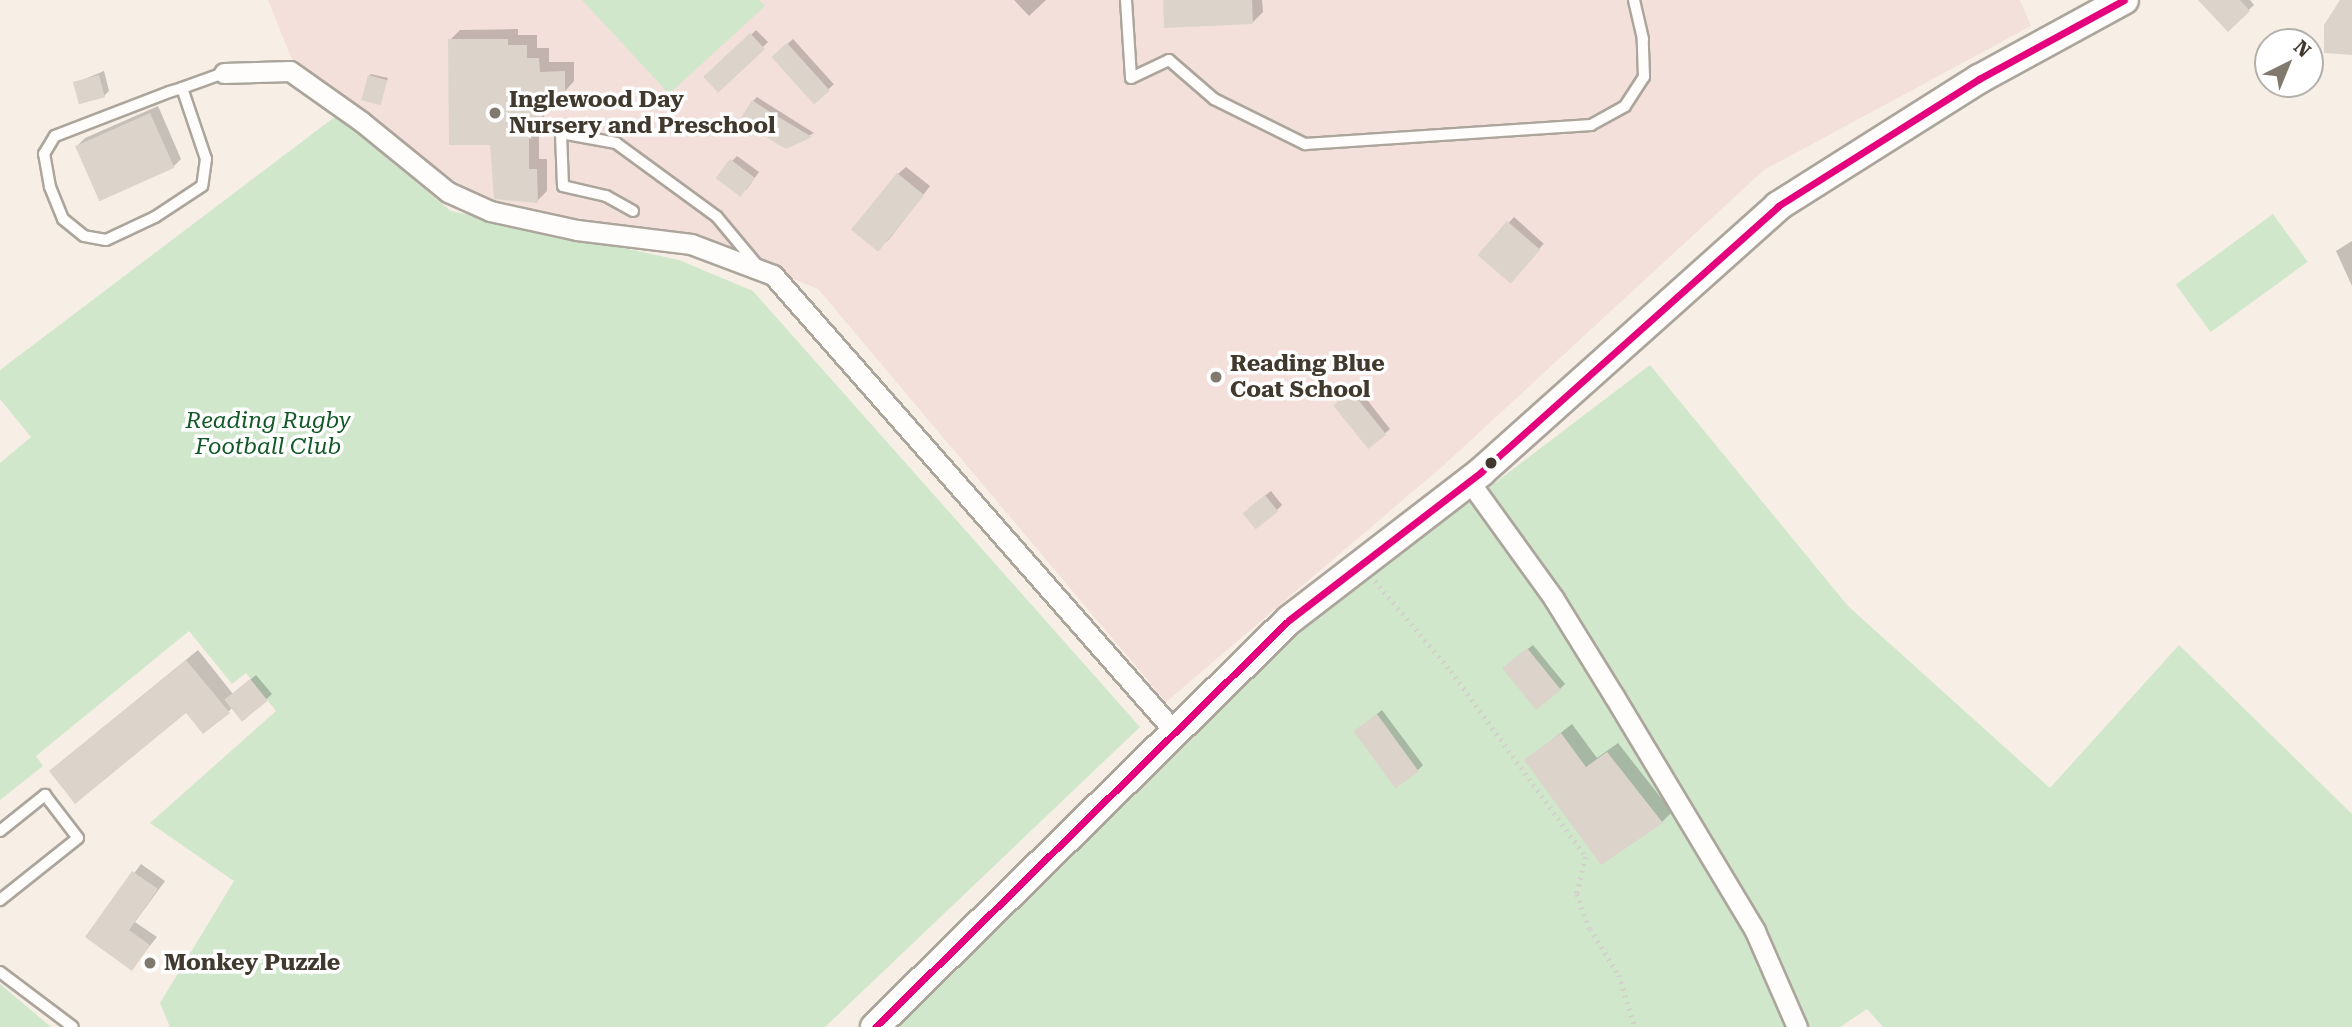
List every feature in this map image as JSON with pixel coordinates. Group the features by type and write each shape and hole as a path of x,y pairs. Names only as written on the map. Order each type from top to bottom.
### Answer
{"main road":[{"path":"875,1027 1289,620 1469,481 1778,206 1979,79 2124,0"}],"street":[{"path":"224,73 290,71 362,121 448,192 490,211 578,230 691,244 773,275 810,313 863,383 1175,732"},
{"path":"1469,481 1554,599 1614,696 1755,931 1797,1027"}],"lane":[{"path":"1126,0 1131,78 1169,60 1214,99 1305,144 1591,125 1625,106 1644,77 1643,39 1634,0"},
{"path":"182,88 206,159 202,186 155,217 106,240 84,236 64,219 50,187 44,154 55,136 182,88 224,73"},
{"path":"633,211 606,196 563,186 561,134 615,143 718,217 761,271"},
{"path":"0,831 45,795 78,838 0,900"},
{"path":"0,972 73,1027"}],"path":[{"path":"1361,565 1451,671 1586,856 1577,894 1590,929 1619,975 1634,1027"}],"shaded area":[{"name":"Reading Blue Coat School","path":"268,0 2020,0 2031,26 1764,170 1444,465 1166,702 818,289 682,233 490,206 294,65"}],"green space":[{"path":"582,0 759,0 765,6 669,94"},
{"name":"Reading Rugby Football Club","path":"336,116 451,211 679,260 753,291 1140,727 825,1027 170,1027 160,1003 234,881 150,823 276,711 246,673 232,684 189,631 36,756 43,766 0,800 0,463 31,437 0,399 0,370"},
{"path":"2273,214 2308,262 2211,332 2176,285"},
{"path":"1650,365 1848,606 2050,788 2179,645 2352,814 2352,1027 1883,1027 1867,1009 1840,1027 899,1027 1301,630"},
{"path":"0,984 51,1027 0,1027"}],"building":[{"path":"1163,0 1252,0 1253,24 1164,28"},
{"path":"2198,0 2240,0 2250,11 2228,32"},
{"path":"2340,0 2352,0 2352,55 2324,53 2324,25"},
{"path":"750,33 765,49 718,93 703,77"},
{"name":"Inglewood Day Nursery and Preschool","path":"448,39 508,39 508,45 527,45 527,58 539,58 540,72 565,71 565,93 553,93 553,107 542,107 542,119 535,119 535,133 529,134 529,169 537,169 538,203 494,199 490,145 449,145"},
{"path":"787,43 830,91 814,105 771,57"},
{"path":"99,75 105,97 79,104 73,82"},
{"path":"368,75 387,80 381,105 361,100"},
{"path":"752,100 812,137 786,149 739,121"},
{"path":"150,113 174,168 99,201 75,146"},
{"path":"730,159 755,178 740,197 716,178"},
{"path":"897,173 924,195 878,252 851,230"},
{"path":"1507,221 1540,250 1511,284 1477,255"},
{"path":"1351,391 1386,435 1368,449 1333,405"},
{"path":"1265,495 1278,511 1256,530 1242,513"},
{"path":"1527,648 1561,690 1536,710 1502,668"},
{"path":"186,660 230,713 203,734 186,713 75,804 49,771"},
{"path":"250,679 268,701 242,722 224,700"},
{"path":"1377,714 1419,771 1395,788 1354,731"},
{"path":"1561,733 1586,767 1607,752 1663,823 1601,865 1524,760"},
{"path":"132,871 158,889 129,930 150,945 132,971 85,937"}],"transit line":[{"path":"875,1027 1289,620 1481,472 1778,206 1979,79 2124,0"}],"place":[{"name":"Inglewood Day Nursery and Preschool","path":"495,113"},
{"name":"Reading Blue Coat School","path":"1216,377"},
{"name":"Monkey Puzzle","path":"150,963"}]}
